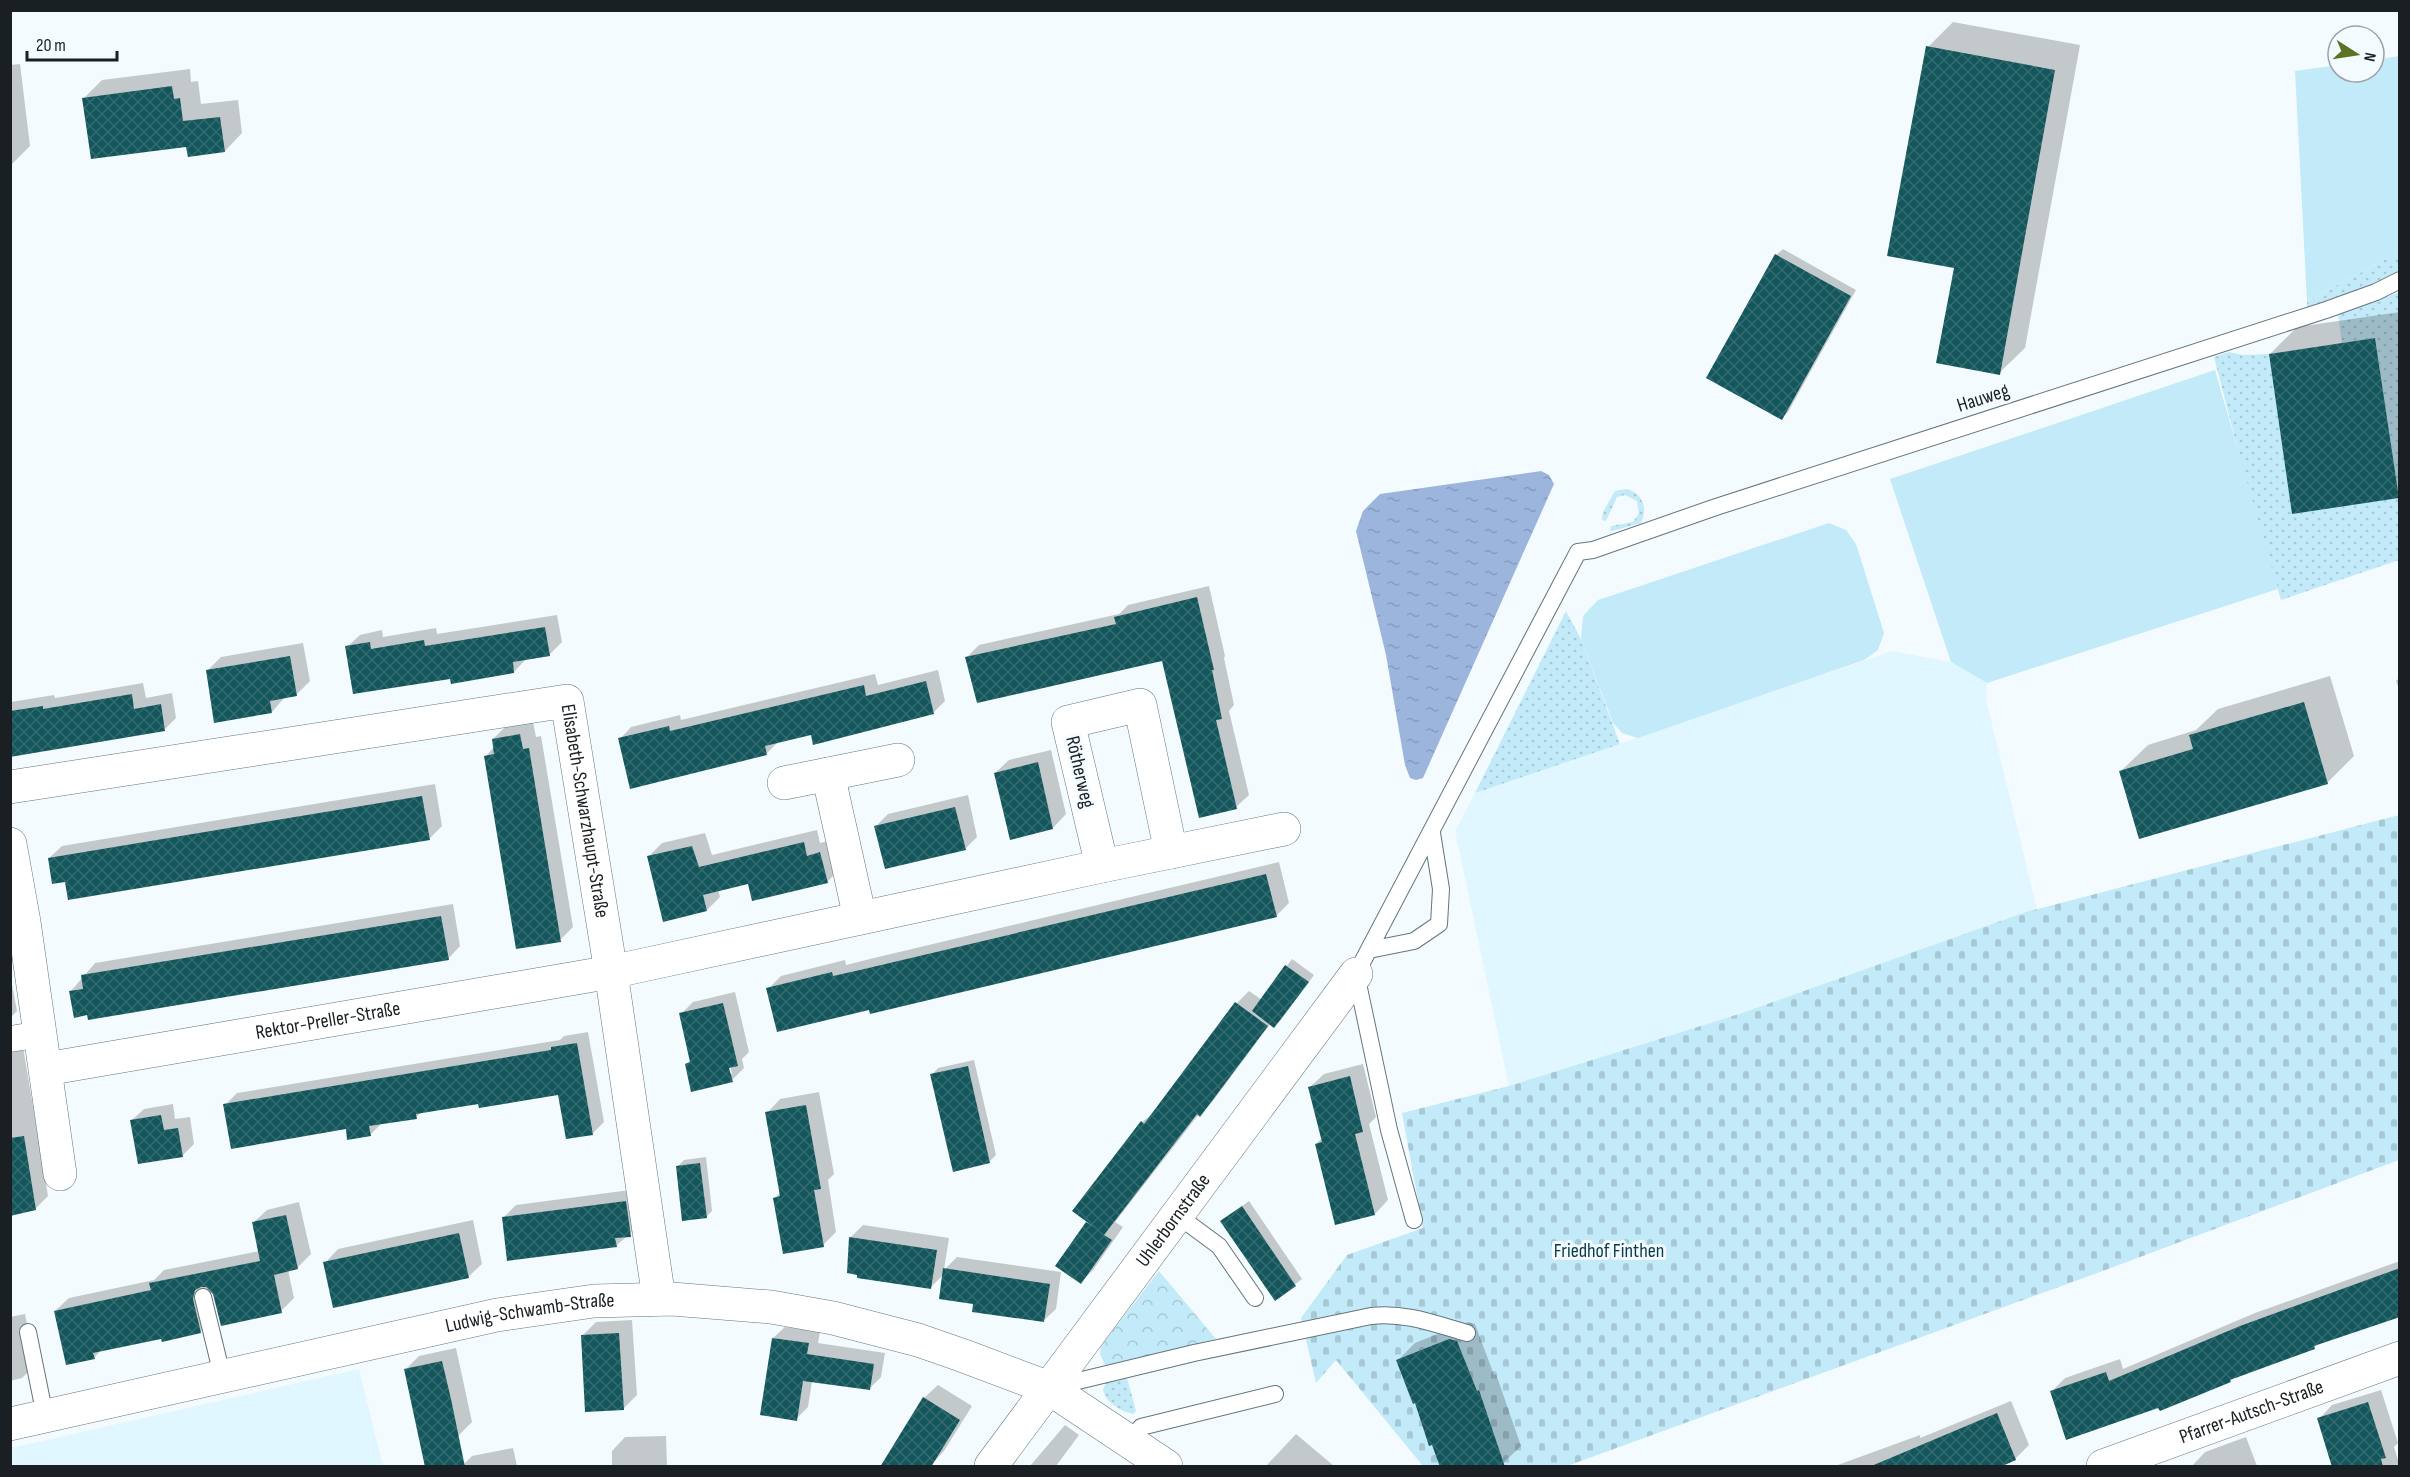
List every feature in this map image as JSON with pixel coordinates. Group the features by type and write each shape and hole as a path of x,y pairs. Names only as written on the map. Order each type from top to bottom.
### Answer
{"street":[{"name":"Elisabeth-Schwarzhaupt-Straße","path":"10,787 567,701 611,972 659,1299"},
{"name":"Rötherweg","path":"1102,866 1068,722 1140,705 1171,852"},
{"path":"784,783 898,760"},
{"path":"828,774 860,918"},
{"path":"611,972 1284,829"},
{"path":"10,844 26,1037 46,1069 60,1174"},
{"name":"Uhlerbornstraße","path":"991,1467 1362,962"},
{"name":"Rektor-Preller-Straße","path":"46,1069 611,972"},
{"name":"Ludwig-Schwamb-Straße","path":"10,1424 497,1315 594,1301 659,1299 771,1307 833,1318 918,1340 1050,1388 1166,1467"},
{"name":"Pfarrer-Autsch-Straße","path":"2110,1465 2400,1358"}],"lane":[{"name":"Hauweg","path":"1432,833 1578,552 1593,550 1728,503 2336,306 2376,292 2400,280"},
{"path":"1414,1220 1389,1130 1362,962 1432,833"},
{"path":"1362,962 1414,941 1439,924 1441,889 1432,833"},
{"path":"1177,1215 1219,1246 1255,1298"},
{"path":"203,1297 222,1375"},
{"path":"1050,1388 1194,1353 1371,1316 1391,1314 1409,1316 1467,1333"},
{"path":"28,1332 45,1416"},
{"path":"1131,1442 1141,1427 1275,1394"}],"shaded area":[{"path":"1892,651 1951,662 1987,683 1986,699 2037,909 1739,1014 1509,1086 1455,831 1475,793"},
{"path":"359,1369 383,1466 11,1466 11,1448"}],"green space":[{"path":"2399,56 2399,252 2307,301 2295,71 2326,67 2326,84 2386,84 2386,58"},
{"path":"2399,252 2399,270 2396,272 2368,286 2307,307 2307,301"},
{"path":"2399,292 2399,498 2375,338 2342,343 2338,315"},
{"path":"2229,352 2243,355 2269,354 2292,513 2399,498 2399,560 2281,600 2249,493 2214,357"},
{"path":"2215,370 2278,589 1987,683 1951,662 1890,479"},
{"path":"1626,489 1636,494 1642,502 1644,512 1641,523 1612,531 1611,526 1633,522 1639,513 1637,501 1625,495 1617,497 1606,521 1602,520 1603,512 1615,491"},
{"path":"1829,523 1846,530 1856,544 1884,633 1878,650 1864,660 1638,738 1622,733 1613,723 1581,639 1583,616 1598,600"},
{"path":"1566,611 1581,639 1620,744 1475,793"},
{"name":"Friedhof Finthen","path":"2399,815 2399,1160 2100,1272 1567,1466 1423,1466 1336,1360 1316,1383 1301,1318 1347,1255 1423,1228 1402,1113 1509,1086 1739,1014 2026,912"},
{"path":"1159,1271 1216,1339 1106,1367 1100,1354 1101,1346"},
{"path":"1127,1378 1136,1411 1133,1414 1114,1405 1104,1394 1103,1389 1106,1383"}],"water":[{"path":"1541,471 1549,475 1554,484 1423,778 1416,780 1410,778 1405,765 1386,655 1356,531 1363,511 1380,494"}],"building":[{"path":"1926,46 2055,70 2000,375 1936,363 1954,268 1887,256"},
{"path":"172,86 174,99 180,98 183,121 220,117 225,152 188,157 186,147 91,159 82,98"},
{"path":"1775,254 1851,296 1782,420 1706,378"},
{"path":"2375,338 2399,498 2292,514 2269,354"},
{"path":"1197,597 1214,670 1212,670 1222,719 1216,720 1237,809 1199,818 1162,661 977,703 965,657 1116,624 1114,617"},
{"path":"545,627 550,656 513,662 514,673 451,684 450,679 353,694 345,646 370,642 371,649 424,640 425,646"},
{"path":"290,656 297,696 270,701 272,713 214,723 206,670"},
{"path":"926,681 934,714 813,745 811,735 765,746 767,755 630,789 618,738 669,726 670,731 864,685 866,696"},
{"path":"132,694 134,709 161,704 165,731 10,757 10,711 43,706 43,709"},
{"path":"2304,702 2328,784 2139,839 2119,771 2193,749 2189,735"},
{"path":"520,734 523,749 529,748 561,942 516,949 484,756 494,754 492,739"},
{"path":"1038,762 1053,829 1010,840 994,773"},
{"path":"422,796 430,840 68,900 65,882 52,884 48,858"},
{"path":"955,807 966,850 885,869 874,826"},
{"path":"804,842 807,856 820,852 828,883 752,901 748,884 703,895 707,911 663,922 647,856 692,846 699,867"},
{"path":"1266,874 1277,917 870,1014 869,1010 777,1032 766,988 832,972 833,976 860,970"},
{"path":"441,916 449,960 88,1020 87,1015 74,1018 69,991 83,989 81,975"},
{"path":"1285,965 1309,982 1274,1028 1252,1011"},
{"path":"1235,1002 1268,1026 1200,1117 1197,1114 1104,1235 1112,1240 1081,1284 1055,1266 1086,1222 1095,1228 1072,1211 1141,1121 1144,1124"},
{"path":"723,1003 738,1066 729,1068 733,1082 691,1092 685,1064 690,1062 679,1013"},
{"path":"577,1043 593,1135 566,1139 558,1095 479,1108 478,1104 416,1114 417,1119 369,1126 371,1136 347,1140 346,1129 231,1149 223,1104 551,1050 551,1047"},
{"path":"968,1066 990,1163 953,1172 930,1074"},
{"path":"1350,1076 1363,1132 1355,1134 1375,1215 1335,1225 1315,1144 1322,1142 1308,1087"},
{"path":"806,1105 821,1189 814,1190 824,1247 783,1254 773,1198 780,1196 765,1112"},
{"path":"161,1115 164,1130 178,1128 183,1157 138,1164 130,1120"},
{"path":"24,1136 36,1210 10,1216 10,1138"},
{"path":"700,1163 707,1218 682,1221 676,1166"},
{"path":"626,1201 631,1237 615,1238 617,1247 507,1261 502,1217"},
{"path":"1242,1206 1296,1286 1275,1301 1220,1221"},
{"path":"286,1215 298,1269 274,1275 282,1313 221,1326 213,1294 206,1287 201,1287 195,1290 193,1299 201,1333 93,1353 95,1359 66,1365 54,1311 151,1290 149,1283 260,1261 252,1222"},
{"path":"459,1233 469,1278 333,1308 323,1262"},
{"path":"849,1237 937,1250 931,1289 857,1278 857,1275 847,1273"},
{"path":"943,1268 1050,1284 1044,1322 972,1312 973,1304 939,1299"},
{"path":"2400,1268 2400,1317 2314,1346 2315,1349 2230,1380 2231,1382 2160,1411 2158,1408 2066,1440 2050,1391 2106,1372 2109,1381 2240,1326"},
{"path":"619,1333 624,1410 585,1412 581,1335"},
{"path":"772,1338 809,1343 807,1354 874,1364 870,1390 803,1381 797,1421 760,1415"},
{"path":"1449,1339 1457,1341 1477,1391 1479,1390 1505,1467 1440,1467 1432,1445 1429,1446 1415,1403 1413,1404 1396,1360"},
{"path":"442,1361 465,1467 425,1467 404,1369"},
{"path":"923,1397 960,1420 931,1467 880,1467"},
{"path":"2368,1402 2386,1458 2381,1459 2383,1467 2332,1467 2317,1418"},
{"path":"1997,1413 2016,1460 2000,1467 1869,1467"}]}
